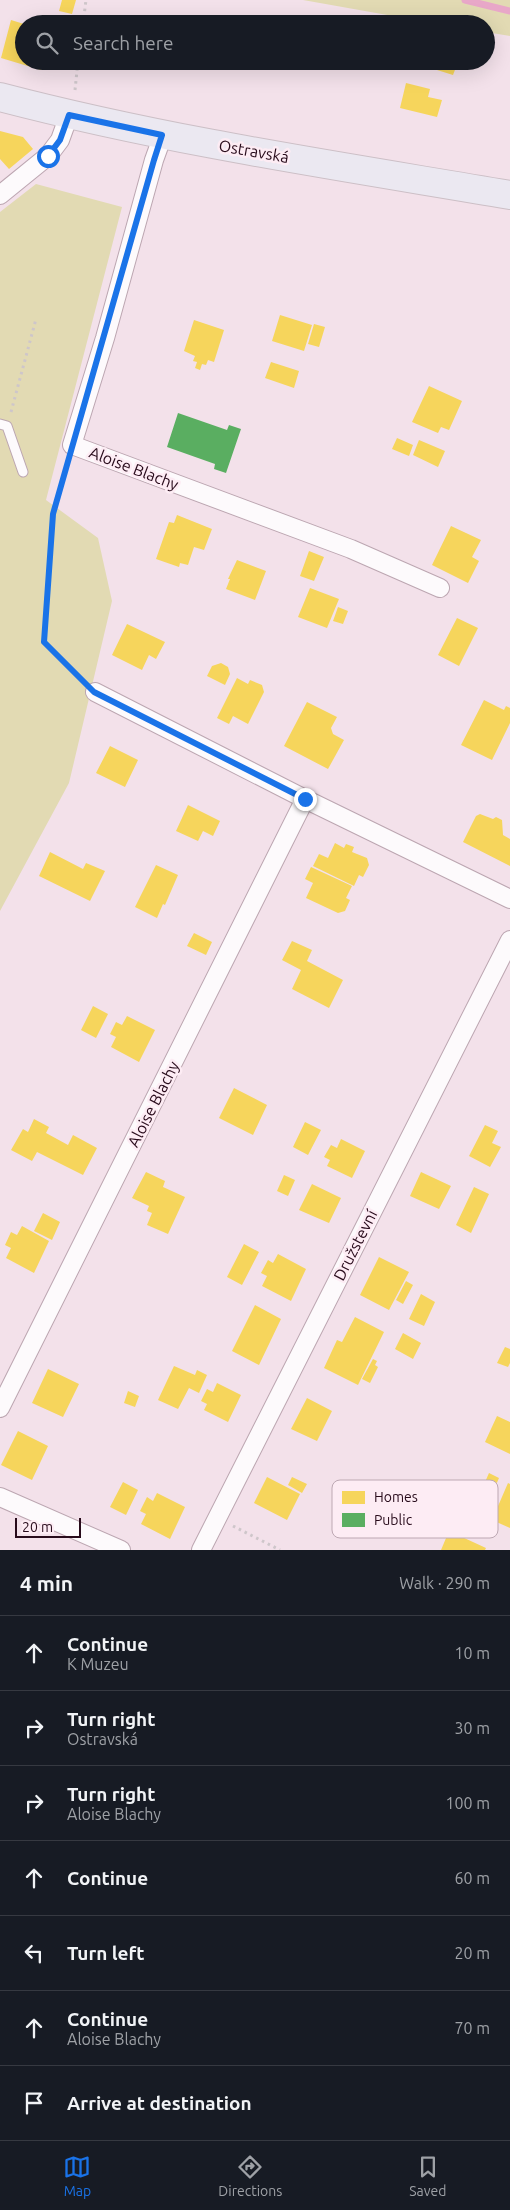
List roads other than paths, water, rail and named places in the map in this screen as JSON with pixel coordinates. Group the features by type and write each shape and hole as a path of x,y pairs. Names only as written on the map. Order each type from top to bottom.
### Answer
{"main road":[{"name":"Ostravská","path":"0,97 69,115 162,135 510,195"}],"street":[{"path":"0,196 48,156 60,140 69,115"},
{"name":"Aloise Blachy","path":"162,135 105,338 72,445 351,549 440,588"},
{"path":"94,692 305,799 510,899"},
{"name":"Aloise Blachy","path":"0,1408 305,799"},
{"name":"Družstevní","path":"201,1550 510,940"},
{"path":"0,1497 122,1550"}],"lane":[{"path":"4,425 23,472"}],"waterway":[{"path":"465,0 510,11"}]}
